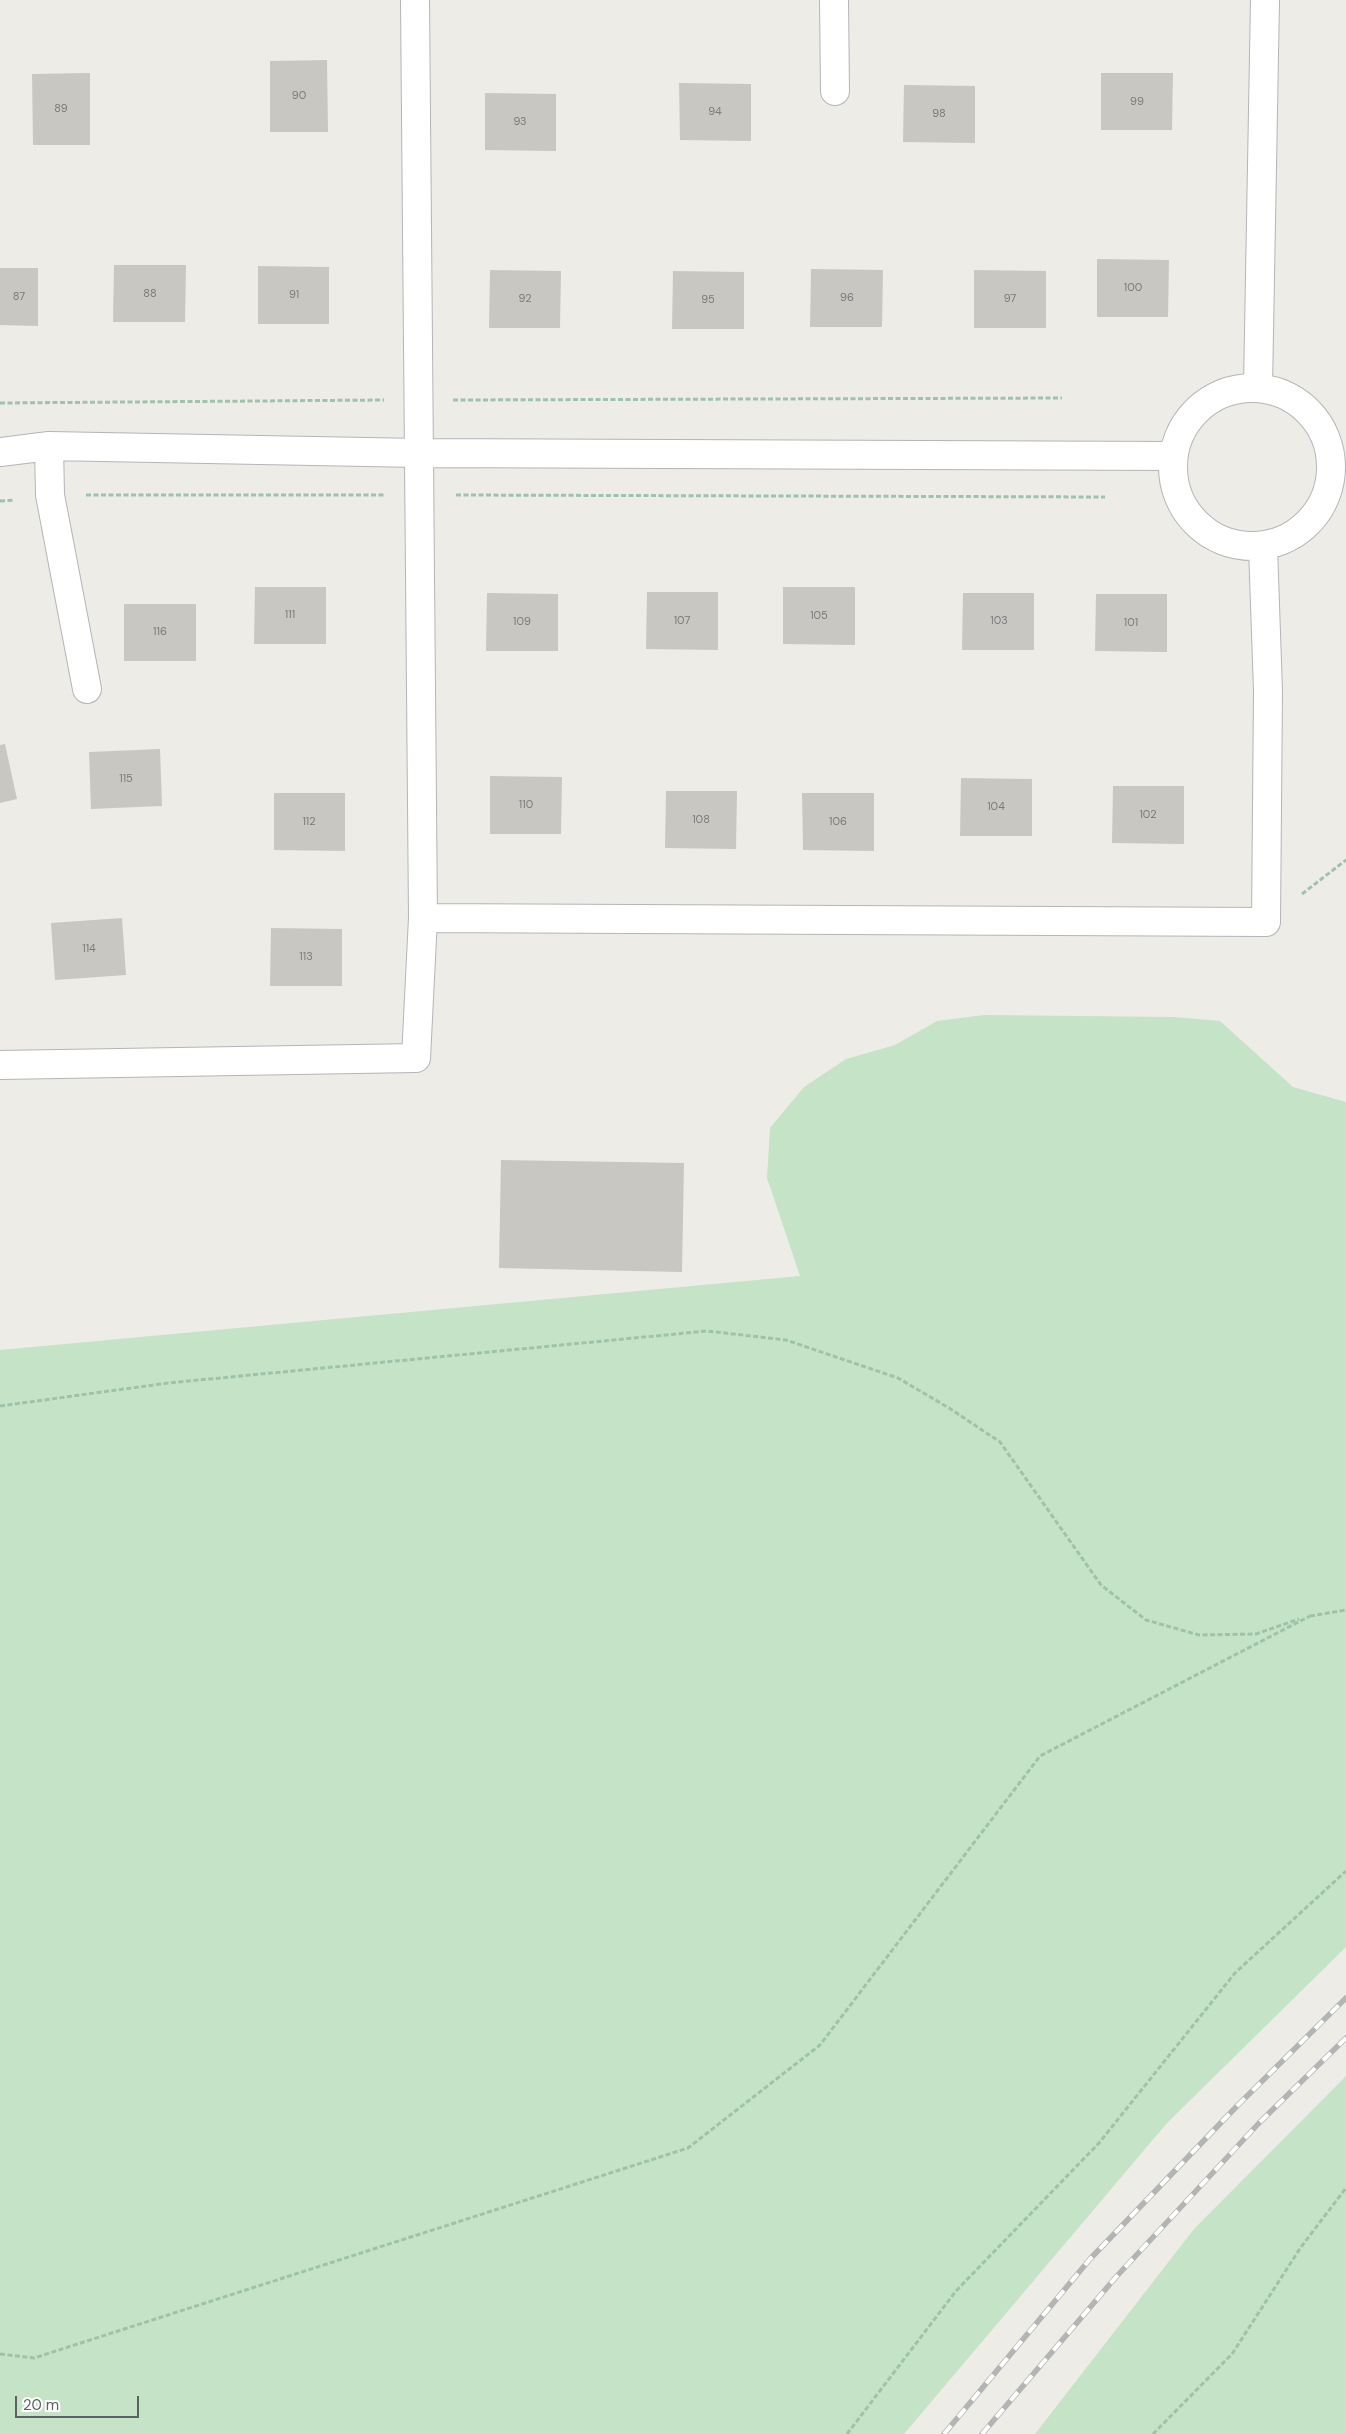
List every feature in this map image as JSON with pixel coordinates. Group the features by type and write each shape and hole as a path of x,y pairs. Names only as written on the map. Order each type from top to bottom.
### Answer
{"street":[{"path":"0,1065 416,1058 423,918 415,0"},
{"path":"834,0 835,91"},
{"path":"1258,387 1265,0"},
{"path":"1258,387 1302,403 1329,442 1331,488 1306,528 1263,547 1216,539 1181,504 1173,456 1187,419 1219,394 1258,387"},
{"path":"0,452 49,446 419,453 1173,456"},
{"path":"49,446 50,496 87,689"},
{"path":"423,918 1266,922 1268,691 1263,547"}],"path":[{"path":"0,403 1062,398"},
{"path":"0,501 50,496 1105,497"},
{"path":"1266,922 1346,860"},
{"path":"0,1406 168,1383 707,1331 786,1340 898,1378 949,1408 1000,1442 1101,1585 1146,1620 1199,1635 1256,1634 1310,1616 1346,1610"},
{"path":"0,2354 34,2358 688,2148 820,2045 1040,1756 1310,1616"},
{"path":"847,2434 956,2290 1099,2143 1235,1972 1346,1871"},
{"path":"1153,2434 1232,2354 1301,2247 1346,2188"}],"green space":[{"path":"984,1015 1174,1017 1220,1021 1293,1087 1346,1102 1346,1947 1167,2123 904,2434 0,2434 0,1350 800,1276 767,1178 770,1128 804,1087 846,1059 895,1045 937,1021"},
{"path":"1346,2076 1346,2434 1035,2434 1194,2229"}],"building":[{"path":"327,60 328,132 270,132 270,61"},
{"path":"90,73 90,145 33,145 32,74"},
{"path":"1101,73 1173,73 1172,130 1101,130"},
{"path":"679,83 751,84 751,141 680,140"},
{"path":"904,85 975,86 975,143 903,142"},
{"path":"485,93 556,94 556,151 485,150"},
{"path":"1097,259 1169,260 1168,317 1097,317"},
{"path":"114,265 186,265 185,322 113,322"},
{"path":"258,266 329,267 329,324 258,324"},
{"path":"0,268 38,268 38,326 0,325"},
{"path":"811,269 883,270 882,327 810,327"},
{"path":"490,270 561,271 560,328 489,328"},
{"path":"974,270 1046,271 1046,328 974,328"},
{"path":"673,271 744,272 744,329 672,329"},
{"path":"255,587 326,587 326,644 254,644"},
{"path":"783,587 855,587 855,645 783,644"},
{"path":"647,592 718,592 718,650 646,649"},
{"path":"487,593 558,594 558,651 486,651"},
{"path":"963,593 1034,593 1034,650 962,650"},
{"path":"1096,594 1167,594 1167,652 1095,651"},
{"path":"124,604 196,604 196,661 124,661"},
{"path":"5,744 17,799 0,803 0,745"},
{"path":"160,749 162,806 91,809 89,752"},
{"path":"490,776 562,777 561,834 490,834"},
{"path":"961,778 1032,779 1032,836 960,836"},
{"path":"1113,786 1184,786 1184,844 1112,843"},
{"path":"666,791 737,791 736,849 665,848"},
{"path":"274,793 345,793 345,851 274,850"},
{"path":"802,793 874,793 874,851 803,850"},
{"path":"122,918 126,975 55,980 51,923"},
{"path":"271,928 342,929 342,986 270,986"},
{"path":"501,1160 684,1163 682,1272 499,1268"}],"railway":[{"path":"944,2434 1090,2259 1237,2106 1346,1998"},
{"path":"982,2434 1116,2277 1259,2123 1346,2038"}]}
